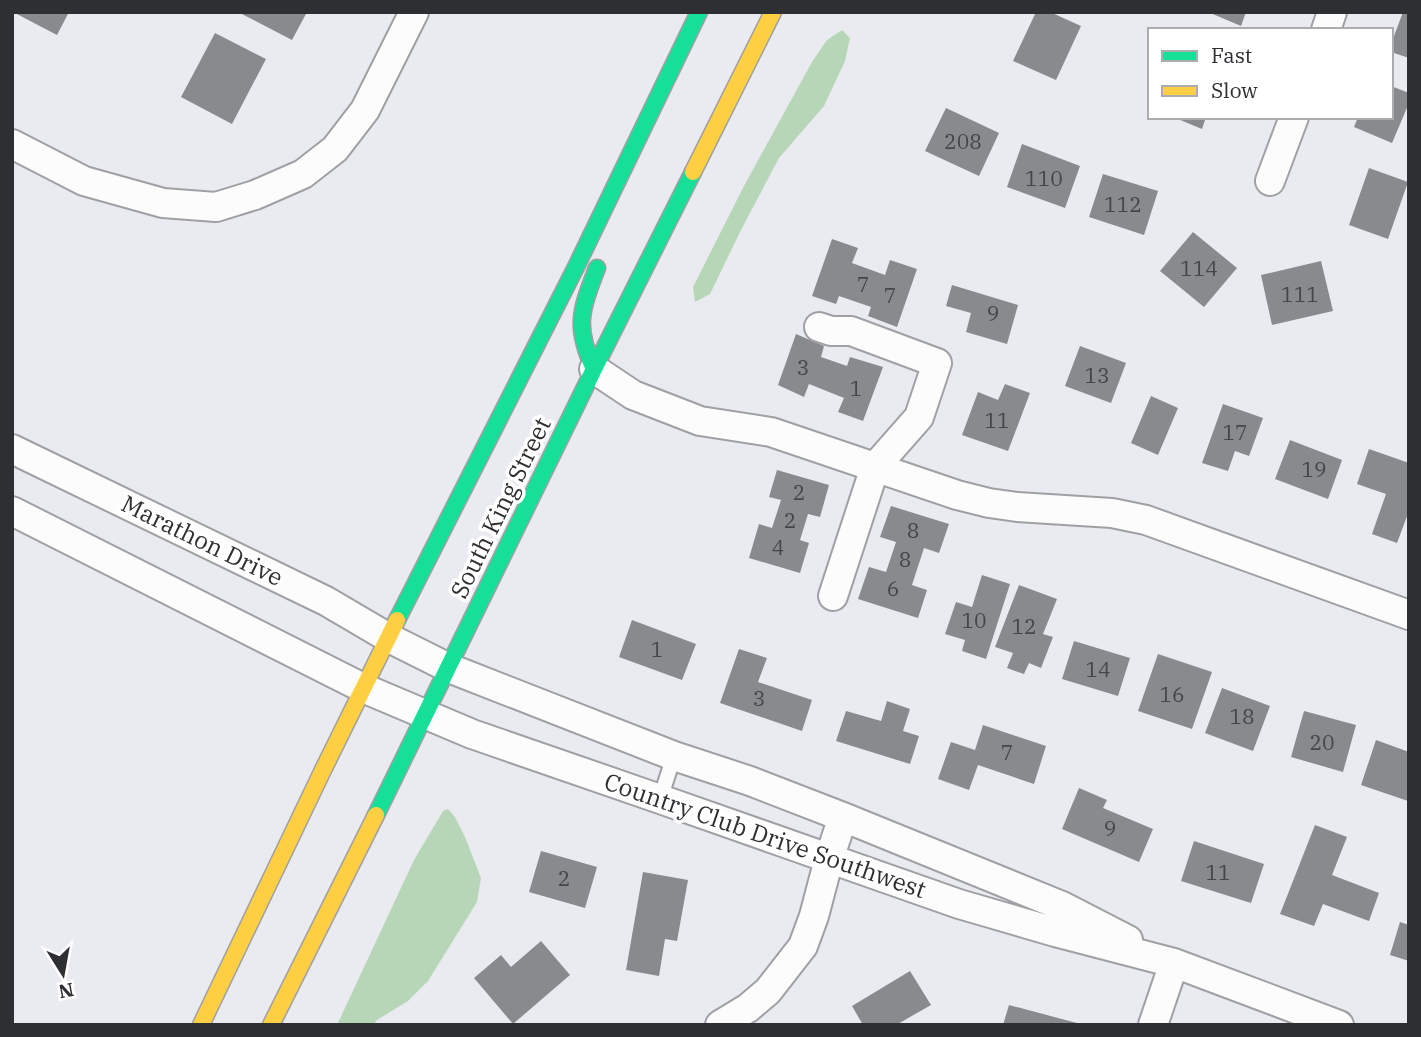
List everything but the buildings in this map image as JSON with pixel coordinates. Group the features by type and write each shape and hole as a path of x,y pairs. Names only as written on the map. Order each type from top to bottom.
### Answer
{"highway":[{"name":"South King Street","path":"201,1025 363,688 526,367 699,12"},
{"name":"South King Street","path":"271,1025 773,12"},
{"path":"610,231 663,89"},
{"path":"594,369 582,341 580,327 582,309 601,257"}],"street":[{"path":"12,144 84,181 163,203 216,207 255,195 303,174 335,149 365,110 414,12"},
{"path":"1270,181 1293,119"},
{"path":"819,327 831,331 851,331 937,363 919,417 875,467 833,596"},
{"path":"594,369 633,395 700,421 771,432 957,495 989,503 1111,513 1146,520 1409,615"},
{"name":"Marathon Drive","path":"12,449 326,601 389,638"},
{"path":"12,511 363,688"},
{"name":"Country Club Drive Southwest","path":"389,638 449,668 674,756 750,781 843,817 1062,906 1174,963"},
{"name":"Country Club Drive Southwest","path":"363,688 483,738 959,904 1174,963 1339,1025"},
{"path":"720,1025 748,1008 768,991 803,946 843,817"},
{"path":"1153,1025 1174,963"}],"lane":[{"path":"660,799 674,756"}],"green space":[{"path":"842,30 850,38 845,61 824,106 779,158 710,294 695,302 693,287 745,184 812,62 827,40"},
{"path":"448,809 465,837 481,878 477,902 428,981 408,1001 373,1025 337,1025 414,860 443,811"}],"traffic: fast":[{"path":"397,620 576,267 699,12"},
{"path":"376,815 693,172"},
{"path":"594,369 584,341 582,318 597,268"}],"traffic: slow":[{"path":"693,172 773,12"},
{"path":"201,1025 397,620"},
{"path":"271,1025 376,815"}]}
